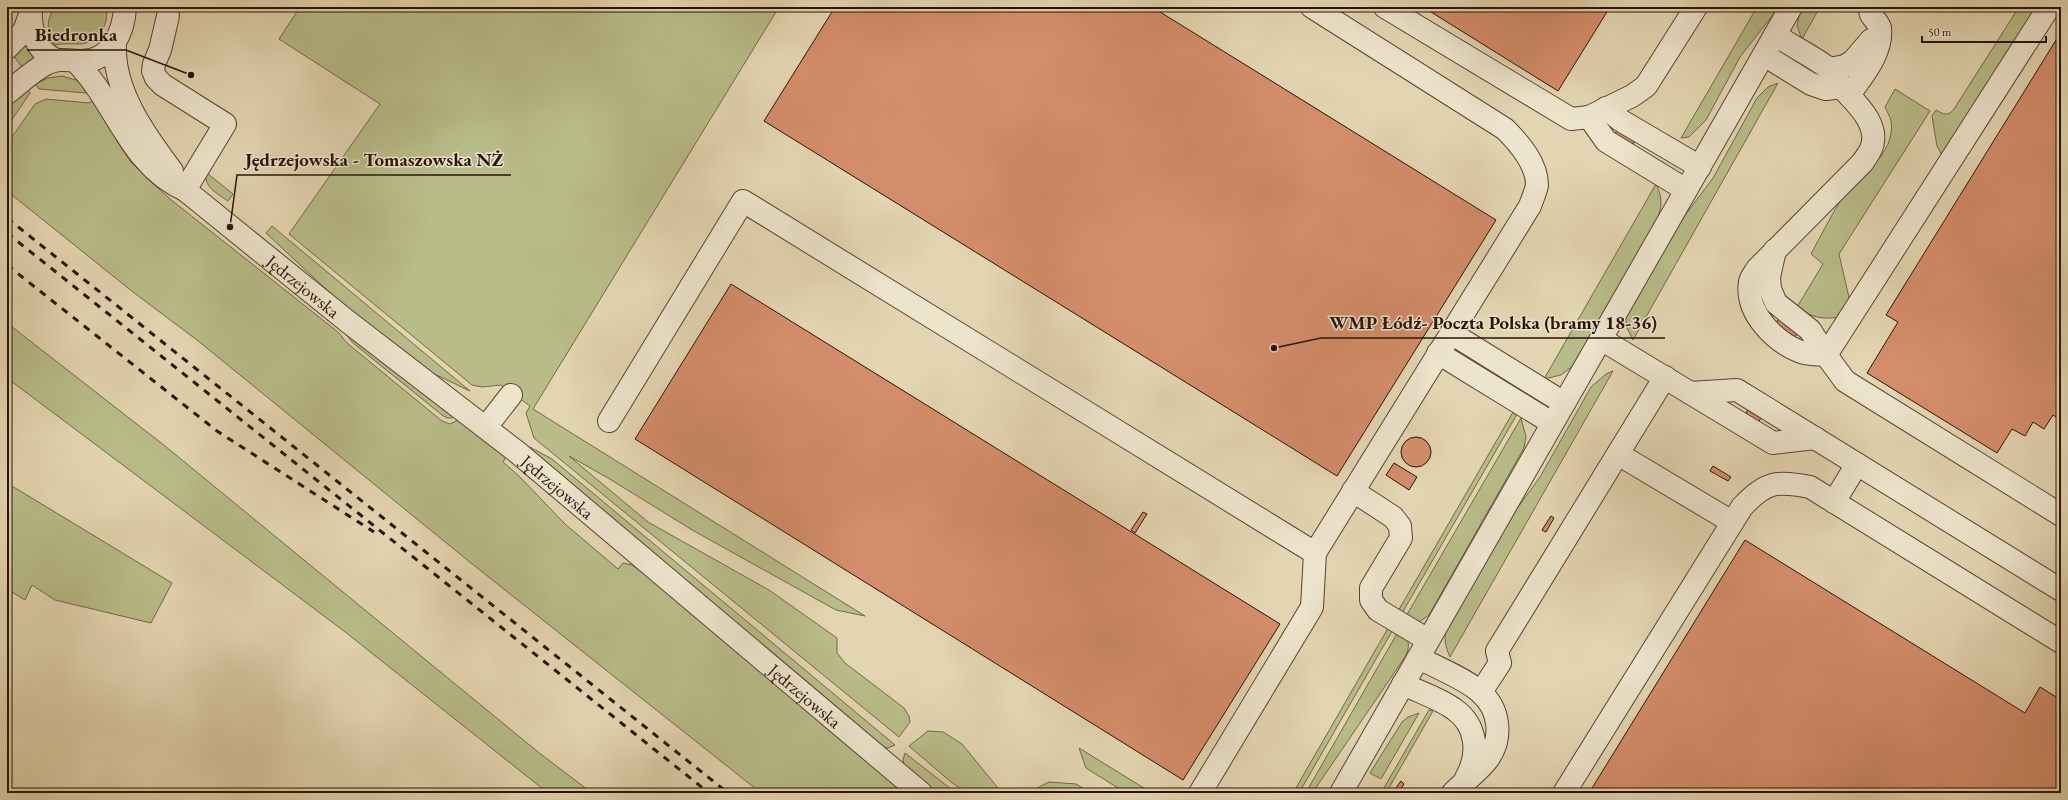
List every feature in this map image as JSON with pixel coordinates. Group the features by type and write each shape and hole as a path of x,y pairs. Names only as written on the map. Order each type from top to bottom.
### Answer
{"street":[{"path":"7,93 38,69 65,60 89,60 96,58 115,42 124,25 125,7"},
{"path":"1200,793 1312,607 1315,553 1530,206 1537,185 1532,167 1520,145 1506,129 1312,7"},
{"path":"1385,7 1571,119 1597,113 1632,96 1646,86 1696,7"},
{"path":"1341,793 1791,7"},
{"path":"1846,91 1879,48 1880,27 1871,16 1870,7"},
{"path":"1826,355 2049,7"},
{"path":"7,48 24,30 31,10"},
{"name":"Jędrzejowska","path":"31,10 32,33 41,51 65,60 93,79 120,126 143,158 173,185 185,190"},
{"path":"168,16 160,50 154,64 153,71 156,78 163,85 225,124 185,190"},
{"path":"1829,69 1845,66 1853,61 1861,54 1866,44 1880,32"},
{"path":"1775,35 1829,69 1835,75 1846,91 1860,106 1870,124 1873,136 1871,149 1862,162 1757,269 1750,281 1751,299 1756,314 1778,339 1802,353 1826,355 1845,381 1855,388 2061,515"},
{"name":"Jędrzejowska","path":"115,42 115,65 124,93 156,150 185,190 347,321 486,427 921,793"},
{"path":"1764,55 1811,84 1826,89 1846,91"},
{"path":"1597,113 1620,120 1700,167"},
{"path":"1597,113 1606,141 1686,190"},
{"path":"609,421 743,201 1315,553"},
{"path":"1451,333 1564,403"},
{"path":"1600,339 1690,393 1737,390 2061,590"},
{"path":"1438,353 1552,423"},
{"path":"1480,692 1500,663 1497,651 1665,377"},
{"path":"486,427 511,395"},
{"path":"1618,454 1732,522"},
{"path":"1834,502 1857,464"},
{"path":"1564,793 1732,522 1742,507 1755,493 1769,485 1787,482 1810,487 2061,642"},
{"path":"1353,491 1393,517 1400,526 1401,538 1371,588 1371,600 1378,610 1423,649 1480,692 1493,710 1498,729 1496,745 1488,760 1458,788"},
{"path":"1403,684 1453,708 1466,720 1473,734 1476,752 1471,770 1458,788"}],"green space":[{"path":"55,7 106,7 106,20 101,32 86,43 55,45 50,36 48,26 50,16"},
{"path":"300,7 779,7 533,409 865,616 836,610 694,531 608,478 569,456 648,522 769,590 837,638 837,653 845,663 904,708 909,716 910,722 899,737 534,438 526,413 530,406 501,385 482,387 472,385 289,234 380,104 279,39"},
{"path":"1757,7 1779,7 1740,57 1706,120 1689,137 1681,138"},
{"path":"1801,7 1820,7 1802,39 1797,26"},
{"path":"2019,7 2038,7 1942,155 1937,146 1932,116 1936,110 1943,114 1952,112"},
{"path":"26,43 37,58 24,70 13,55"},
{"path":"62,76 76,80 91,89 86,93 39,89 35,84 48,78"},
{"path":"1778,83 1633,340 1626,326 1626,312 1674,230 1713,178 1757,98 1768,87"},
{"path":"1895,89 1930,111 1839,254 1850,302 1839,317 1817,317 1797,307 1823,264 1811,254 1842,198 1875,163 1888,144 1891,133 1891,121 1885,107"},
{"path":"28,90 30,93 7,127 7,105"},
{"path":"96,98 118,143 130,161 170,199 338,332 347,343 442,421 450,424 458,420 506,457 503,462 520,477 565,524 618,569 623,563 632,565 646,575 914,793 761,793 471,563 197,340 133,292 7,191 7,144 35,104 46,99 89,103"},
{"path":"207,173 233,194 228,201 209,186 206,178"},
{"path":"1656,184 1660,193 1661,201 1657,219 1573,366 1561,375 1544,379"},
{"path":"272,226 470,391 428,371 341,303 266,233"},
{"path":"7,323 165,446 538,752 592,793 548,793 344,631 7,378"},
{"path":"343,331 454,415 452,418 447,418 442,415 353,343"},
{"path":"1613,371 1450,657 1445,642 1446,626 1500,532 1540,477 1591,387 1606,374"},
{"path":"1516,407 1516,416 1401,615 1397,613"},
{"path":"1521,418 1526,437 1524,448 1429,615 1419,622 1405,618"},
{"path":"530,447 552,459 895,745 888,748 882,747 528,448"},
{"path":"7,483 172,583 151,623 55,600 32,585 25,600 7,589"},
{"path":"1391,623 1395,626 1299,793 1293,793"},
{"path":"1399,630 1408,642 1408,649 1405,657 1313,792 1308,789"},
{"path":"1429,710 1433,711 1386,793 1381,793"},
{"path":"1419,713 1381,779 1370,773 1402,722 1408,717"},
{"path":"928,731 943,732 962,744 1002,793 967,793 951,782 909,746"},
{"path":"1079,748 1152,793 1126,793 1086,768"},
{"path":"905,753 956,793 938,793 905,767 903,760"},
{"path":"1049,782 1076,784 1091,793 1027,793"}],"building":[{"path":"835,7 1152,7 1496,220 1337,476 764,121"},
{"path":"1423,7 1610,7 1558,91"},
{"path":"2061,32 2061,420 2053,415 2044,429 2033,422 2025,436 2012,429 1997,453 1867,373 1898,322 1886,315"},
{"path":"1618,129 1636,140 1631,146 1614,135"},
{"path":"731,284 1280,624 1183,780 635,439"},
{"path":"1780,318 1798,333 1793,339 1775,323"},
{"path":"1485,363 1502,374 1498,380 1481,369"},
{"path":"1749,408 1762,416 1758,423 1745,415"},
{"path":"1416,437 1427,441 1431,452 1427,463 1416,467 1405,463 1401,452 1405,441"},
{"path":"1394,463 1417,477 1409,490 1386,475"},
{"path":"1713,466 1731,477 1728,481 1710,471"},
{"path":"1143,512 1147,514 1135,533 1131,530"},
{"path":"1551,516 1554,518 1546,532 1542,530"},
{"path":"1745,540 2025,713 2040,687 2061,700 2061,793 1589,793"},
{"path":"1401,781 1404,784 1399,792 1395,789"}],"railway":[{"path":"7,218 728,793"},
{"path":"7,233 709,793"},
{"path":"7,265 217,431 374,532"}],"place":[{"name":"Biedronka","path":"191,75"},
{"name":"Jędrzejowska - Tomaszowska NŻ","path":"230,227"},
{"name":"WMP Łódź- Poczta Polska (bramy 18-36)","path":"1274,348"}]}
